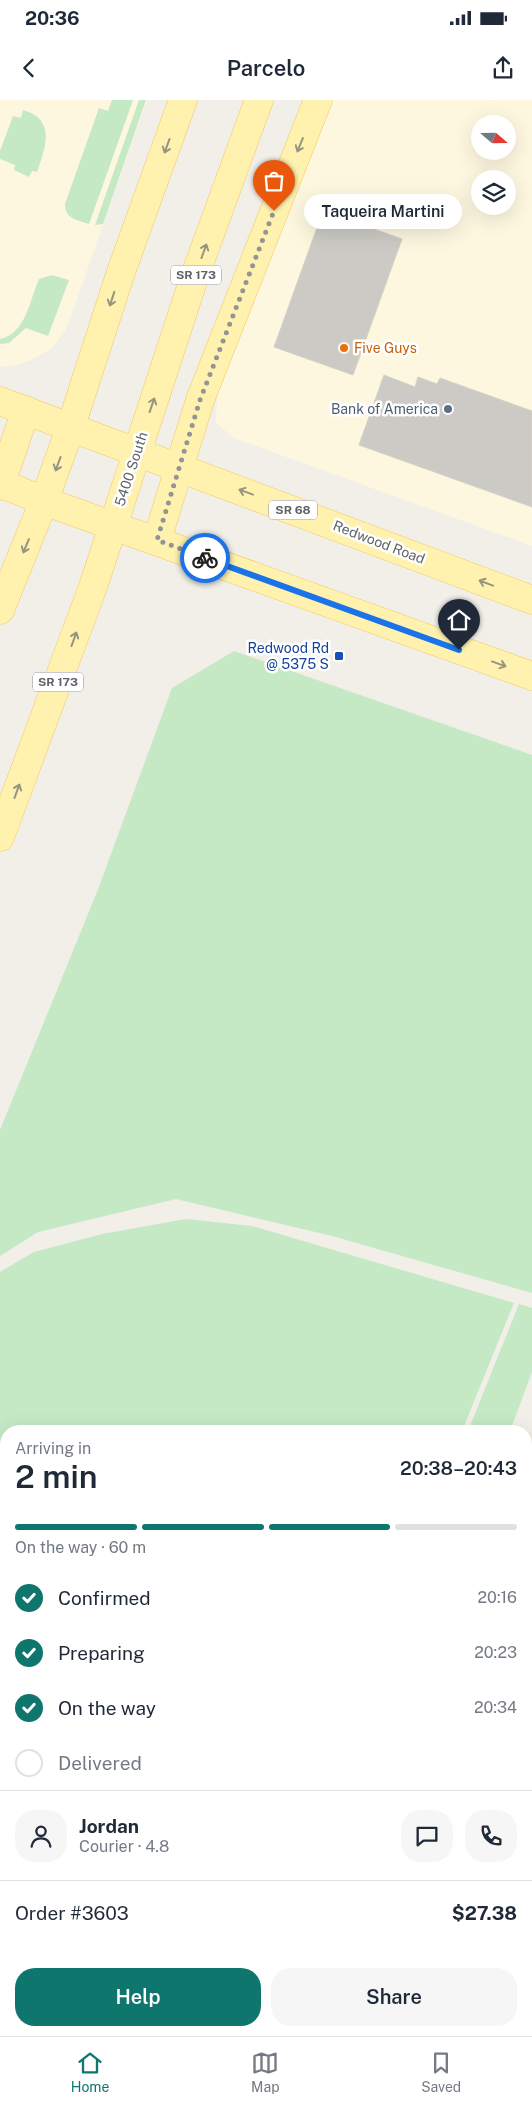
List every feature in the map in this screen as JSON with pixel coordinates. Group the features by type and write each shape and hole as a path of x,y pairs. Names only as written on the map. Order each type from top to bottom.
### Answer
{"main road":[{"path":"0,610 44,501 71,426 121,272 183,100"},
{"name":"5400 South","path":"0,837 91,591 194,278 259,100"},
{"path":"157,540 200,400 318,100"},
{"name":"Redwood Road","path":"0,401 532,600"},
{"path":"26,410 0,484 532,676"}],"shaded area":[{"path":"0,100 147,100 66,330 52,348 29,361 0,367"},
{"path":"330,100 532,100 532,546 234,438 216,423 217,396 252,293"}],"green space":[{"path":"112,100 133,100 89,224 69,216 65,204 99,108 108,111"},
{"path":"139,100 146,100 103,224 95,225"},
{"path":"23,110 34,114 41,120 46,136 37,172 32,171 29,177 14,170 15,165 0,159 0,151 13,116 21,118"},
{"path":"52,275 69,280 48,336 26,328 9,343 0,344 0,339 9,336 16,330 26,315 39,279"},
{"path":"234,651 532,755 532,1293 332,1236 176,1199 38,1232 0,1256 0,1130 97,892 172,688"},
{"path":"186,1219 252,1226 514,1303 464,1425 0,1425 0,1272 34,1252 102,1234"},
{"path":"519,1304 532,1308 532,1372 512,1425 470,1425"}],"building":[{"path":"323,211 402,239 353,375 274,347"},
{"path":"384,375 415,387 418,377 437,384 440,378 532,411 532,507 359,445"}],"way so far":[{"path":"205,558 157,540 200,400 274,211"}],"place":[{"name":"Taqueira Martini","path":"274,211"},
{"name":"Five Guys","path":"344,348"},
{"name":"Bank of America","path":"448,409"},
{"name":"Redwood Rd @ 5375 S","path":"339,656"}],"route":[{"path":"205,558 459,650"}]}
